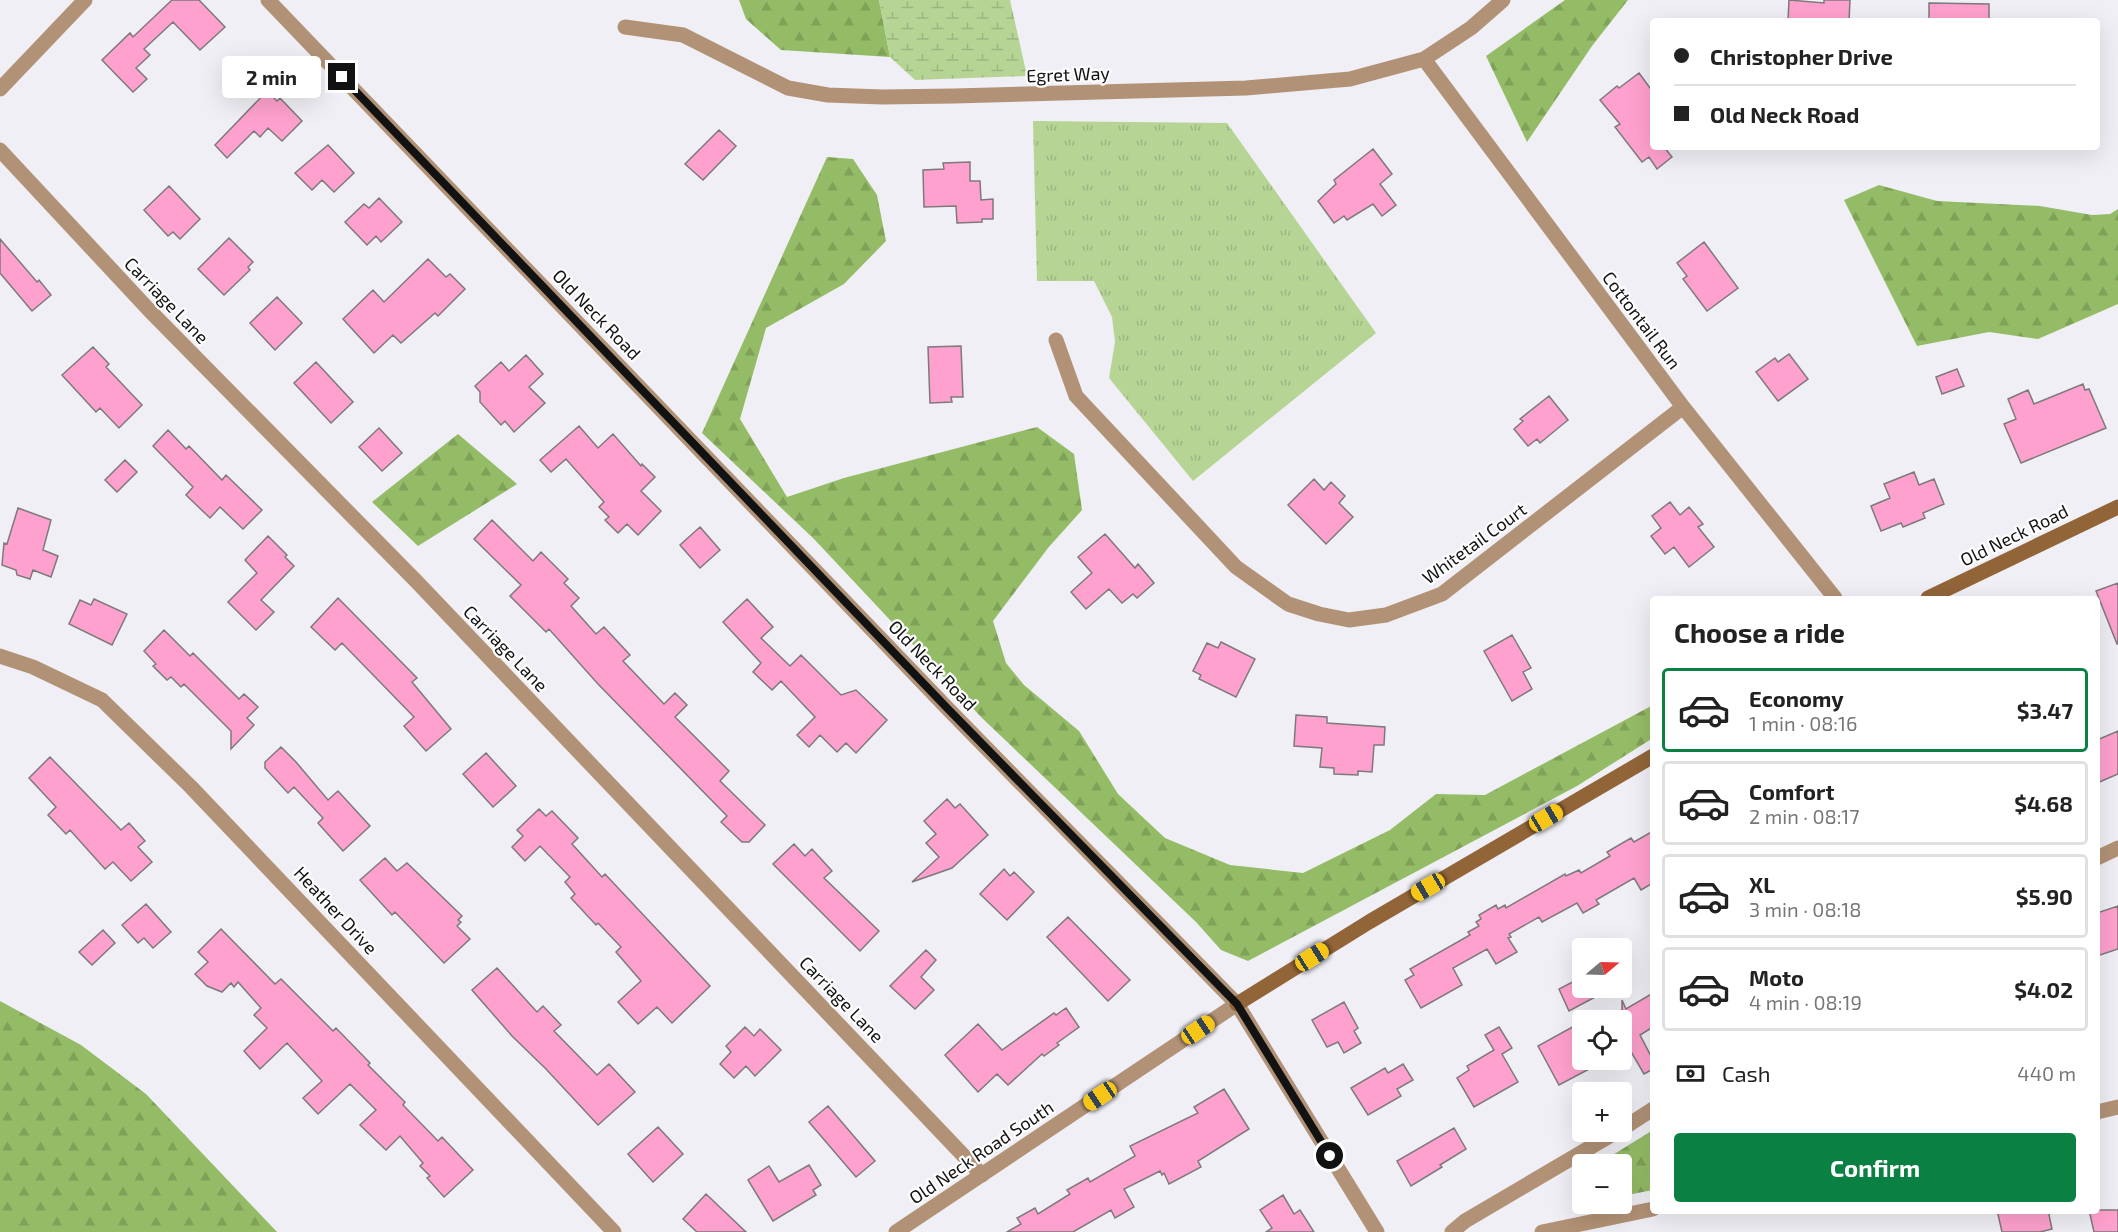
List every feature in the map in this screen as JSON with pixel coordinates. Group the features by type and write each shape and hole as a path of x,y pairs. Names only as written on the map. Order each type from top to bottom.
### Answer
{"street":[{"path":"0,88 85,0"},
{"name":"Old Neck Road","path":"268,0 949,710 1237,1004 1377,1232"},
{"name":"Egret Way","path":"625,27 683,35 788,88 828,95 882,98 1246,88 1350,79 1424,59 1471,28 1503,0"},
{"name":"Cottontail Run","path":"1424,59 1683,407 1833,596"},
{"name":"Carriage Lane","path":"0,150 142,302 417,582 982,1175"},
{"name":"Whitetail Court","path":"1056,340 1076,396 1236,567 1288,604 1319,614 1349,620 1386,615 1443,594 1683,407"},
{"name":"Old Neck Road","path":"1932,596 2118,507"},
{"name":"Heather Drive","path":"0,656 33,667 102,700 191,787 614,1232"},
{"path":"1237,1004 1369,922 1650,758"},
{"path":"2100,857 2118,848"},
{"name":"Old Neck Road South","path":"896,1232 1237,1004"},
{"path":"2100,1111 2118,1107"},
{"path":"1632,1123 1650,1111"},
{"path":"1452,1232 1465,1221 1598,1142"},
{"path":"1542,1232 1650,1210"}],"green space":[{"path":"739,0 879,0 890,57 781,50 746,19"},
{"path":"879,0 1010,0 1027,76 915,80 890,57"},
{"path":"1565,0 1628,0 1592,46 1527,142 1486,56"},
{"path":"1033,121 1227,123 1376,333 1193,481 1109,378 1115,342 1112,317 1094,281 1037,281"},
{"path":"827,157 853,159 877,195 886,241 844,284 766,328 740,419 787,497 844,478 1037,427 1074,454 1082,510 1048,548 993,621 1006,663 1024,685 1079,731 1118,794 1165,838 1230,865 1303,873 1390,830 1436,794 1485,795 1650,707 1650,740 1577,786 1248,961 1221,950 1196,922 982,718 814,539 702,433"},
{"path":"1879,185 1937,201 2040,206 2092,215 2110,214 2118,209 2118,304 2038,339 1989,332 1917,346 1844,200"},
{"path":"458,434 517,484 418,546 372,502"},
{"path":"0,1001 81,1045 146,1094 277,1232 0,1232"},
{"path":"1650,1132 1650,1191 1632,1194 1632,1154 1614,1154"}],"building":[{"path":"172,0 199,0 225,27 200,50 173,22 144,49 150,55 136,68 147,79 133,92 102,60 130,33 133,37"},
{"path":"1789,0 1824,3 1824,0 1850,0 1849,18 1788,18"},
{"path":"1929,3 1989,4 1989,18 1929,18"},
{"path":"1639,73 1650,88 1650,150 1666,150 1672,157 1657,169 1649,157 1642,162 1615,127 1620,124 1600,100 1617,86 1619,88"},
{"path":"267,91 277,101 280,98 302,121 282,141 268,128 260,137 254,131 227,158 215,145"},
{"path":"719,130 736,146 703,180 685,164"},
{"path":"328,145 354,173 334,192 322,180 312,190 295,173"},
{"path":"1373,149 1392,174 1380,184 1396,205 1382,216 1373,204 1347,220 1344,216 1334,223 1318,201 1336,184 1334,180"},
{"path":"970,162 970,181 980,181 981,200 993,199 993,219 957,223 956,206 924,207 923,170 944,169 943,163"},
{"path":"169,186 200,219 180,239 173,232 168,236 144,210"},
{"path":"379,198 402,222 381,242 376,236 367,245 345,222 364,204 369,208"},
{"path":"229,238 253,262 248,267 250,270 224,295 198,269"},
{"path":"0,239 51,295 32,311 0,273"},
{"path":"1704,242 1738,288 1707,311 1683,279 1687,276 1677,263"},
{"path":"428,259 446,277 450,274 465,289 438,316 435,313 401,343 393,335 374,353 343,319 373,290 384,302"},
{"path":"277,297 302,323 275,350 250,323"},
{"path":"961,346 963,397 951,397 952,402 930,403 928,347"},
{"path":"93,347 109,364 106,367 142,405 119,428 100,408 96,412 62,375"},
{"path":"1789,354 1808,379 1778,401 1756,372 1775,358 1778,362"},
{"path":"526,355 543,374 529,387 545,403 514,432 505,421 501,425 480,402 480,392 475,386 501,362 509,371"},
{"path":"316,362 353,402 331,423 294,383"},
{"path":"1957,369 1964,386 1942,394 1936,377"},
{"path":"2083,384 2085,390 2089,389 2106,428 2021,463 2004,424 2016,419 2008,399 2028,390 2034,404"},
{"path":"1549,396 1568,420 1540,443 1537,439 1528,446 1514,429 1523,421 1520,419"},
{"path":"579,426 598,448 613,434 641,466 642,464 655,477 641,491 661,511 638,535 627,524 618,533 605,520 609,517 599,507 604,502 566,459 551,472 540,460"},
{"path":"379,428 402,453 382,471 359,447"},
{"path":"168,430 186,449 189,446 222,480 226,475 262,510 243,529 220,507 210,518 186,495 193,487 153,446"},
{"path":"125,460 137,472 117,492 105,480"},
{"path":"1914,472 1919,485 1934,479 1944,504 1923,513 1925,518 1903,527 1901,523 1881,531 1871,506 1890,498 1884,484"},
{"path":"1314,479 1324,490 1331,482 1345,496 1339,503 1353,517 1326,544 1288,505"},
{"path":"1670,502 1680,515 1689,507 1703,524 1698,527 1714,547 1689,567 1674,547 1665,554 1651,536 1661,528 1652,516"},
{"path":"18,508 51,520 43,550 58,556 51,577 33,570 30,579 17,575 16,570 2,565 4,543 7,544"},
{"path":"492,520 533,561 541,552 568,579 564,583 579,598 571,606 596,634 604,627 630,655 623,661 664,704 675,693 687,705 675,717 729,771 720,781 765,825 749,842 742,842 721,822 727,816 598,684 549,629 546,632 510,596 521,585 474,539"},
{"path":"700,527 720,550 700,568 680,545"},
{"path":"1105,534 1135,568 1138,564 1154,583 1137,598 1133,594 1122,603 1109,589 1086,609 1071,592 1092,573 1078,557"},
{"path":"268,536 287,555 285,557 294,566 261,600 274,612 256,630 228,602 257,573 245,560"},
{"path":"2118,583 2118,644 2100,596 2096,591"},
{"path":"338,598 417,678 412,682 451,729 426,751 404,726 414,717 342,643 335,650 311,627"},
{"path":"94,599 127,614 112,645 69,624 80,600 91,605"},
{"path":"747,599 773,627 761,638 790,666 801,655 841,695 856,690 887,720 856,753 846,743 837,752 820,735 809,747 797,735 815,717 781,681 772,690 753,672 761,663 723,622"},
{"path":"164,630 190,656 193,653 239,699 244,694 258,707 247,718 254,725 231,749 231,731 184,684 181,687 171,677 167,680 153,666 156,664 144,651"},
{"path":"1512,635 1531,668 1523,672 1532,689 1512,701 1484,651"},
{"path":"1221,642 1255,659 1236,697 1199,679 1201,675 1193,671 1207,643 1218,648"},
{"path":"1296,715 1327,717 1327,723 1385,727 1384,745 1374,745 1372,772 1358,771 1358,775 1334,774 1334,768 1320,767 1322,748 1294,746"},
{"path":"2118,731 2118,774 2100,782 2100,739"},
{"path":"281,747 328,800 338,791 370,826 343,851 318,823 323,818 294,787 288,793 265,768 265,762"},
{"path":"486,753 516,786 493,807 463,774"},
{"path":"50,757 121,830 129,823 145,841 138,847 152,862 131,881 113,862 105,869 70,830 66,834 48,815 56,807 29,778"},
{"path":"947,799 955,808 960,804 988,835 952,868 912,882 939,857 926,843 936,834 924,821"},
{"path":"539,809 546,816 552,811 578,838 572,844 602,877 605,874 710,986 672,1023 657,1007 638,1024 618,1002 641,981 616,952 621,947 571,898 575,894 565,882 570,877 540,846 525,861 512,847 523,836 517,830"},
{"path":"1650,833 1650,885 1641,890 1634,878 1596,900 1599,904 1583,913 1577,903 1542,922 1539,917 1509,934 1511,937 1508,938 1517,952 1496,964 1487,949 1453,968 1462,985 1421,1008 1405,980 1414,975 1410,969 1470,935 1468,932 1479,926 1476,922 1481,919 1479,915 1496,905 1498,909 1505,905 1506,908 1565,874 1566,876 1579,870 1581,873 1610,856 1607,852 1631,838 1634,842"},
{"path":"794,844 805,856 812,849 832,871 824,878 879,931 860,951 773,864"},
{"path":"385,858 397,871 407,863 462,916 457,926 470,939 444,963 395,912 392,915 360,880"},
{"path":"1004,869 1010,876 1014,872 1034,892 1007,920 980,894"},
{"path":"146,904 171,932 153,948 144,938 138,943 122,925"},
{"path":"2118,906 2118,949 2100,955 2100,912"},
{"path":"1068,917 1130,980 1108,1001 1047,937"},
{"path":"221,929 275,984 281,979 333,1031 336,1028 370,1063 368,1065 405,1102 403,1105 438,1141 442,1137 473,1170 444,1197 427,1178 430,1176 420,1166 423,1163 400,1136 386,1150 360,1125 376,1110 350,1084 318,1114 303,1098 322,1081 287,1043 260,1069 244,1051 267,1028 254,1015 261,1008 238,982 234,987 231,983 222,992 207,986 195,974 208,962 198,952"},
{"path":"103,930 115,943 92,965 79,952"},
{"path":"926,950 936,960 921,977 934,990 915,1009 890,986"},
{"path":"497,968 537,1012 543,1006 561,1025 554,1031 597,1075 609,1064 635,1092 598,1125 512,1036 472,990"},
{"path":"1572,982 1572,998 1593,998 1569,1011 1559,989"},
{"path":"1650,995 1650,1029 1640,1035 1650,1054 1650,1071 1644,1074 1632,1053 1632,1010 1622,1010 1622,1000 1626,1009"},
{"path":"1344,1002 1358,1028 1354,1031 1361,1043 1344,1053 1338,1042 1327,1047 1312,1020"},
{"path":"1066,1008 1079,1027 1044,1056 1042,1054 1008,1085 997,1074 978,1092 945,1055 978,1024 1002,1050 1054,1013 1056,1015"},
{"path":"745,1027 754,1036 760,1029 781,1050 755,1076 746,1066 734,1078 720,1064 731,1052 726,1046"},
{"path":"1499,1027 1512,1048 1502,1054 1518,1082 1474,1107 1457,1078 1469,1070 1467,1066 1494,1050 1485,1035"},
{"path":"1572,1027 1572,1070 1587,1070 1559,1085 1538,1046"},
{"path":"1403,1064 1413,1080 1397,1089 1401,1096 1368,1115 1351,1088 1385,1068 1388,1073"},
{"path":"1224,1089 1249,1129 1198,1161 1201,1167 1169,1184 1164,1173 1162,1175 1160,1171 1124,1189 1134,1207 1115,1218 1111,1210 1073,1232 1007,1232 1021,1224 1017,1218 1035,1208 1038,1214 1070,1194 1067,1190 1088,1178 1090,1182 1135,1156 1130,1146 1198,1113 1194,1107"},
{"path":"828,1106 875,1161 856,1177 809,1122"},
{"path":"658,1127 683,1154 653,1182 628,1154"},
{"path":"1454,1128 1466,1149 1411,1186 1397,1161"},
{"path":"809,1165 821,1185 813,1190 816,1195 773,1221 748,1180 769,1166 779,1182"},
{"path":"706,1194 746,1232 697,1232 683,1219"},
{"path":"1283,1195 1294,1214 1300,1210 1314,1232 1266,1232 1272,1228 1260,1210"},
{"path":"2100,1210 2118,1210 2118,1232 2094,1232 2090,1214 2100,1214"},
{"path":"1998,1214 2049,1214 2052,1229 2040,1232 2002,1232"}],"route":[{"path":"342,77 949,710 1237,1004 1330,1156"}]}
